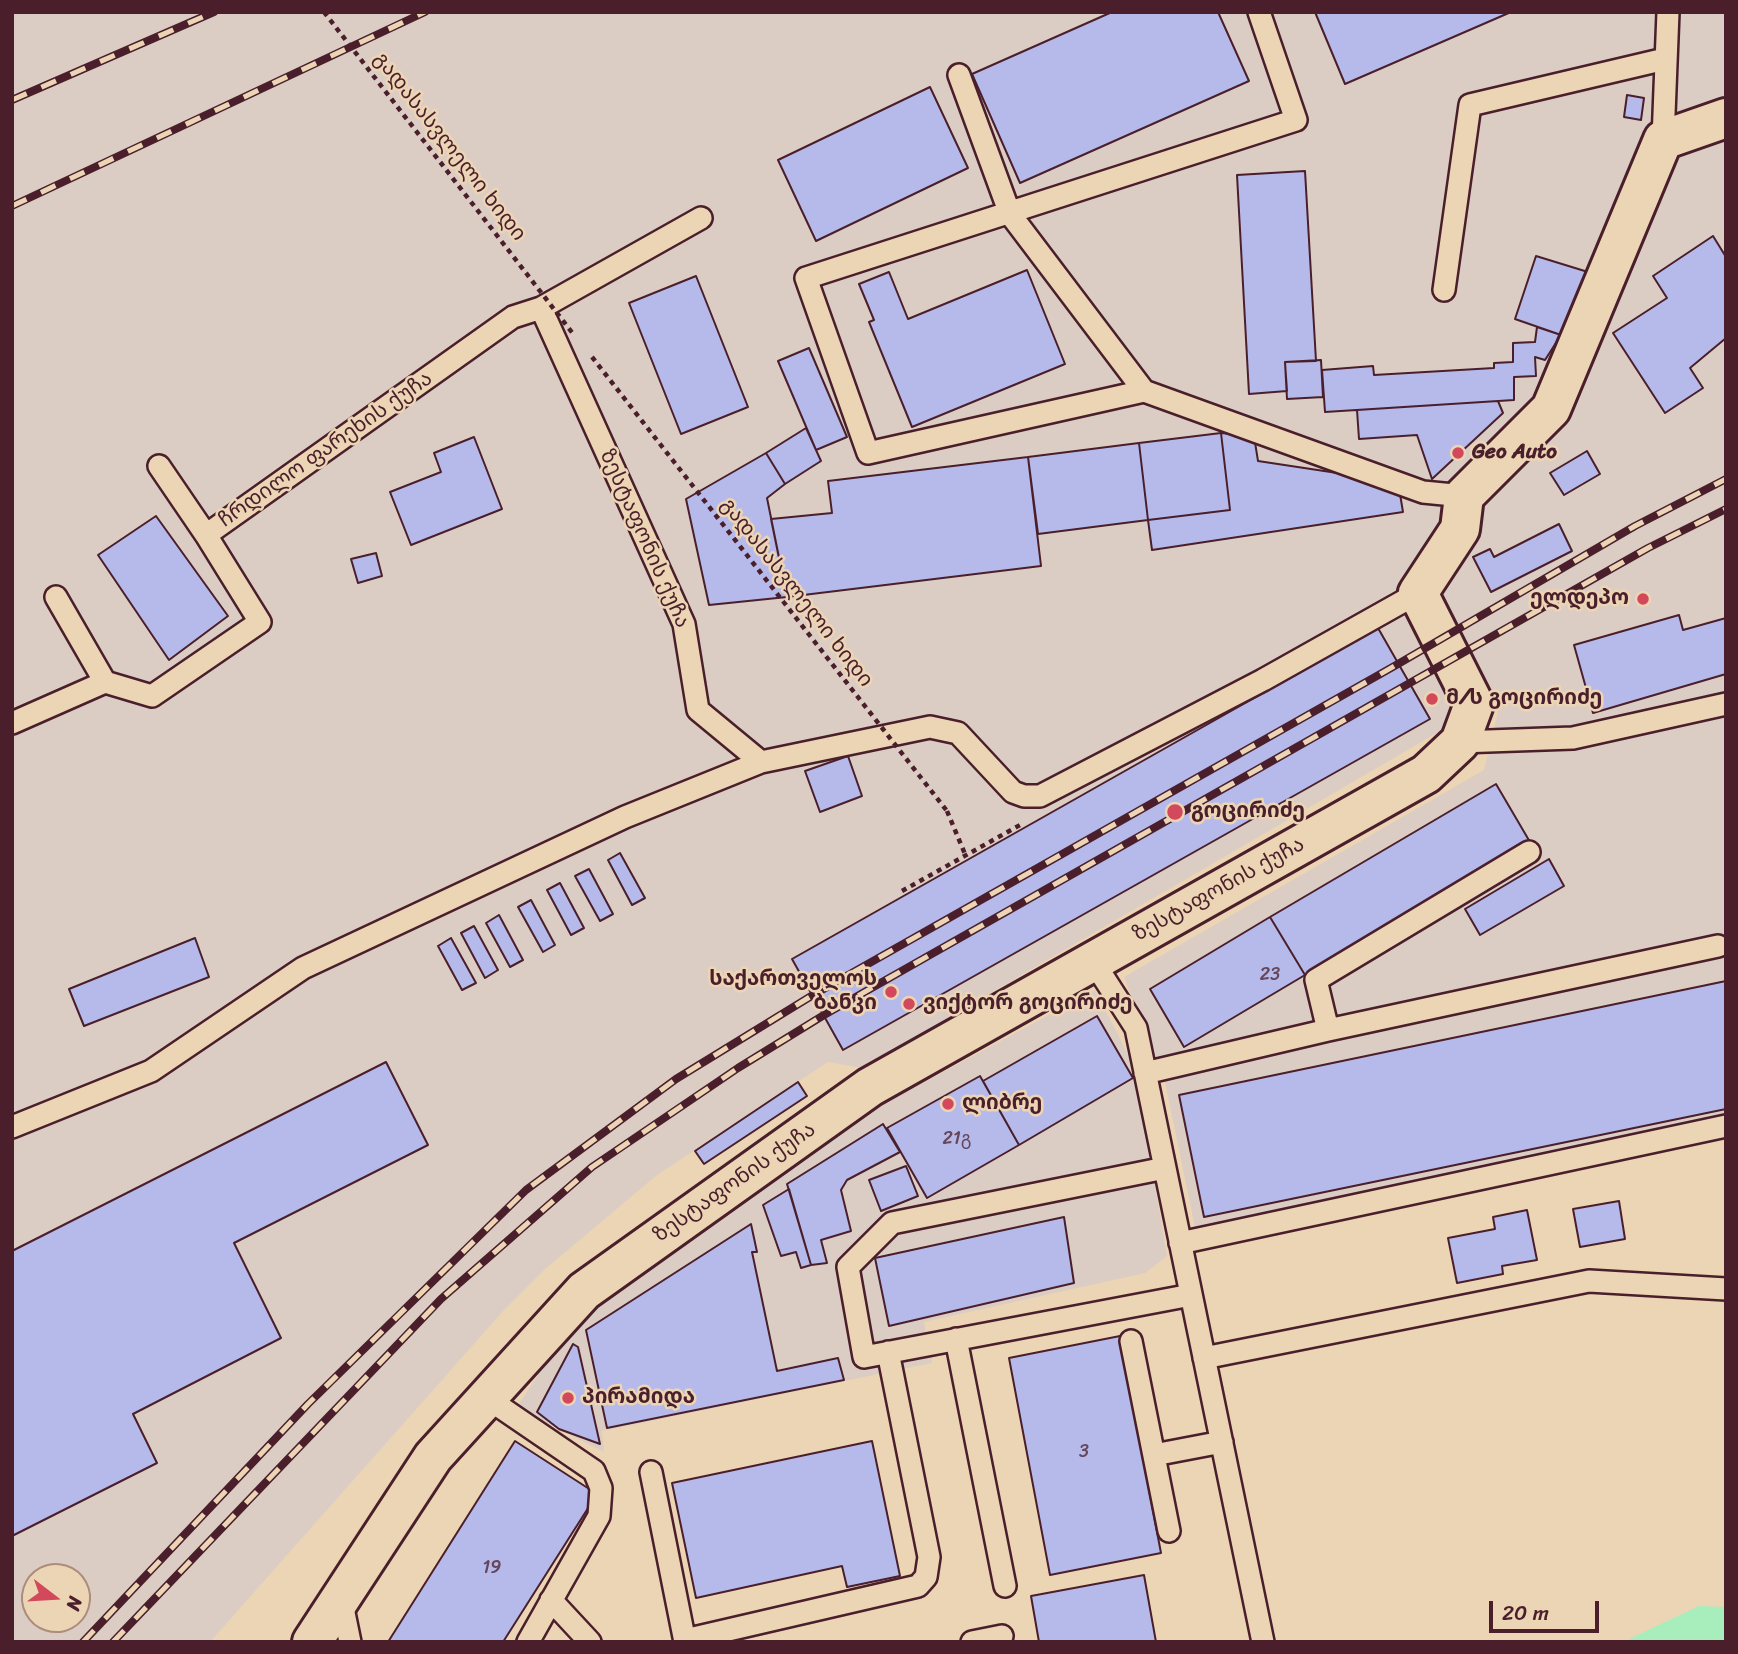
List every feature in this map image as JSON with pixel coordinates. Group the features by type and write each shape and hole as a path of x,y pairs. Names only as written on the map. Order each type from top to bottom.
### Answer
{"street":[{"path":"1418,593 1460,529 1464,496 1551,409 1663,140 1726,118"},
{"name":"ზესტაფონის ქუჩა","path":"312,1642 433,1457 584,1291 870,1087 1426,774 1460,742 1474,704 1418,593"}],"lane":[{"path":"1259,12 1296,120 806,278 868,453 1144,391 1423,492 1464,496"},
{"path":"1663,140 1668,12"},
{"path":"1444,290 1470,105 1665,59"},
{"path":"958,75 1010,214 1144,391"},
{"name":"ჩრდილო ფარეხის ქუჩა","path":"106,682 152,696 260,622 206,535 513,317 541,308 701,218"},
{"name":"ზესტაფონის ქუჩა","path":"541,308 684,624 698,710 761,762"},
{"path":"159,466 206,535"},
{"path":"12,1127 151,1071 303,968 625,817 761,762 930,727 958,733 1013,792 1024,796 1040,796 1263,680 1418,593"},
{"path":"12,723 106,682 56,597"},
{"path":"1460,742 1573,738 1726,704"},
{"path":"1328,1030 1316,980 1529,852"},
{"path":"1145,1073 1328,1030 1718,946"},
{"path":"1093,961 1136,1028 1263,1642"},
{"path":"1180,1243 1726,1126"},
{"path":"1165,1168 892,1223 848,1267 864,1357 1191,1295"},
{"path":"1204,1358 1589,1282 1726,1289"},
{"path":"956,1339 1005,1586"},
{"path":"1131,1341 1170,1531"},
{"path":"651,1472 685,1641 918,1586 926,1577 929,1557 888,1352"},
{"path":"487,1398 594,1471 601,1488 600,1516 527,1642"},
{"path":"1154,1455 1222,1442"},
{"path":"341,1598 350,1642"},
{"path":"551,1600 590,1642"},
{"path":"972,1642 1003,1636"}],"path":[{"name":"გადასასვლელი ხიდი","path":"324,12 574,335"},
{"name":"გადასასვლელი ხიდი","path":"592,357 947,811 965,854"},
{"path":"902,891 1028,821"}],"shaded area":[{"path":"12,12 1726,12 1726,1134 1199,1247 1165,1082 1124,977 1484,770 1502,695 862,1068 828,1062 657,1175 544,1270 504,1310 210,1642 12,1642"},
{"path":"1095,990 1136,1070 1167,1256 1145,1273 924,1322 932,1363 602,1431 604,1452 516,1408 575,1320 882,1105"}],"green space":[{"path":"1699,1606 1726,1607 1726,1642 1627,1642 1631,1638"}],"building":[{"path":"1112,12 1218,12 1249,81 1020,183 972,74"},
{"path":"1315,12 1511,12 1345,84"},
{"path":"930,87 968,168 816,241 778,160"},
{"path":"1627,95 1644,98 1641,120 1624,117"},
{"path":"1305,171 1316,361 1285,362 1287,391 1249,394 1237,175"},
{"path":"1713,236 1726,257 1726,338 1690,368 1703,388 1665,413 1613,333 1667,298 1653,276"},
{"path":"1536,256 1588,272 1561,335 1515,319"},
{"path":"1027,270 1065,364 912,427 869,322 874,320 859,284 889,272 908,319"},
{"path":"696,276 748,407 681,434 629,303"},
{"path":"1537,327 1561,335 1545,360 1535,357 1536,376 1514,377 1514,400 1325,412 1322,370 1373,366 1374,375 1494,368 1494,363 1513,362 1513,343 1535,342"},
{"path":"809,348 847,437 816,450 778,361"},
{"path":"1321,360 1323,397 1287,399 1285,362"},
{"path":"1498,401 1503,413 1432,479 1417,435 1359,439 1357,410"},
{"path":"806,428 821,461 785,484 766,453"},
{"path":"1221,433 1230,510 1148,520 1139,443"},
{"path":"1221,433 1254,436 1258,461 1377,479 1399,488 1403,512 1152,550 1148,520 1230,510"},
{"path":"474,437 502,509 411,545 390,492 441,472 434,453"},
{"path":"1139,443 1148,520 1038,534 1028,457"},
{"path":"1587,451 1600,474 1564,495 1550,473"},
{"path":"766,453 785,484 767,498 787,597 709,605 686,499"},
{"path":"1028,457 1041,566 787,597 771,519 832,513 828,481"},
{"path":"156,516 228,616 169,660 98,555"},
{"path":"1559,524 1572,551 1491,592 1473,557 1490,549 1494,557"},
{"path":"376,553 382,576 358,583 351,559"},
{"path":"1679,615 1683,630 1726,618 1726,674 1593,713 1574,645"},
{"path":"1378,628 1430,719 843,1050 792,959"},
{"path":"848,756 862,796 820,812 805,771"},
{"path":"1496,784 1530,842 1305,975 1270,917"},
{"path":"620,853 645,898 632,905 608,860"},
{"path":"1549,859 1564,886 1480,935 1465,909"},
{"path":"589,869 613,914 600,921 575,876"},
{"path":"560,883 584,928 571,935 547,890"},
{"path":"531,900 555,945 543,952 518,907"},
{"path":"499,915 523,960 510,967 486,923"},
{"path":"1270,917 1305,975 1184,1047 1150,989"},
{"path":"474,926 498,970 485,978 461,933"},
{"path":"195,938 209,977 84,1026 69,989"},
{"path":"451,938 476,983 462,990 438,946"},
{"path":"1726,981 1726,1109 1204,1217 1179,1095"},
{"path":"1097,1016 1133,1078 1019,1145 983,1081"},
{"path":"386,1062 428,1145 234,1243 281,1338 133,1414 157,1463 12,1536 12,1251"},
{"path":"980,1076 1019,1145 927,1198 887,1128"},
{"path":"798,1082 807,1096 704,1164 695,1151"},
{"path":"883,1124 900,1152 847,1180 841,1190 851,1231 821,1240 827,1263 811,1265 787,1184"},
{"path":"906,1166 918,1196 881,1211 869,1180"},
{"path":"789,1189 811,1265 801,1268 796,1252 781,1256 763,1205"},
{"path":"1619,1201 1625,1239 1580,1247 1573,1209"},
{"path":"1527,1210 1537,1260 1502,1266 1503,1274 1457,1283 1448,1238 1495,1229 1493,1217"},
{"path":"1064,1217 1074,1283 889,1326 875,1258"},
{"path":"751,1224 757,1252 752,1252 777,1371 838,1358 844,1380 607,1428 586,1330"},
{"path":"1120,1336 1161,1553 1050,1575 1009,1358"},
{"path":"573,1344 578,1347 600,1444 559,1429 537,1412"},
{"path":"515,1441 597,1494 503,1642 388,1642"},
{"path":"872,1441 900,1576 847,1587 842,1566 696,1598 672,1483"},
{"path":"1144,1575 1156,1642 1039,1642 1031,1596"}],"railway":[{"path":"12,100 214,12"},
{"path":"12,206 425,12"},
{"path":"83,1642 308,1404 526,1190 676,1079 813,995 1398,664 1635,526 1726,479"},
{"path":"113,1642 441,1299 592,1167 738,1068 824,1015 1648,548 1726,509"}],"place":[{"name":"Geo Auto","path":"1458,453"},
{"name":"ელდეპო","path":"1643,599"},
{"name":"მ/ს გოცირიძე","path":"1432,699"},
{"name":"გოცირიძე","path":"1175,812"},
{"name":"საქართველოს ბანკი","path":"891,992"},
{"name":"ვიქტორ გოცირიძე","path":"909,1004"},
{"name":"ლიბრე","path":"948,1104"},
{"name":"პირამიდა","path":"568,1398"}]}
